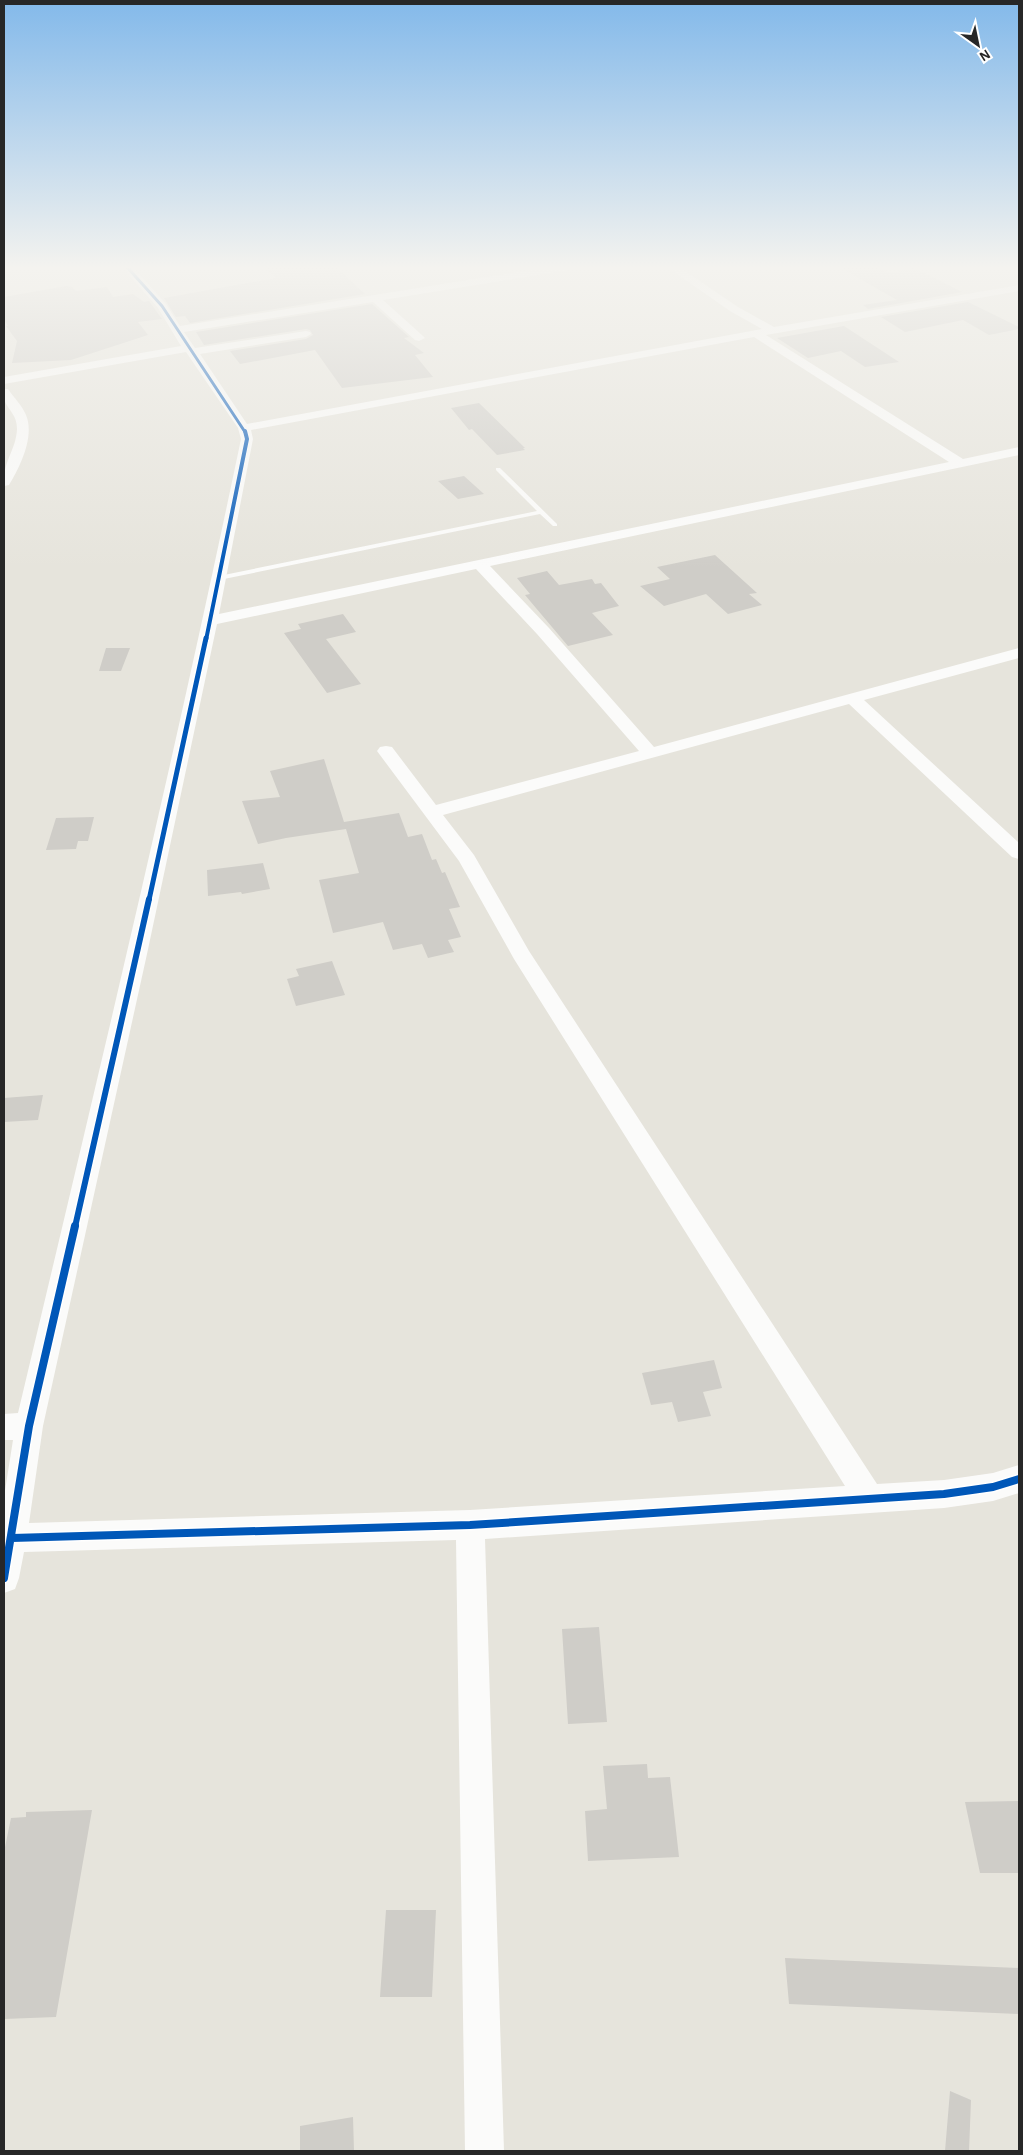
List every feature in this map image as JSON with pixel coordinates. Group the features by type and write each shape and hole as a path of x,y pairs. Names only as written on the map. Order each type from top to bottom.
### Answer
{"street":[{"path":"4,381 85,368"},
{"path":"4,1578 12,1538 16,1426 135,964 219,578 247,439 244,428 203,368"},
{"path":"244,428 570,368"},
{"path":"810,368 960,463"},
{"path":"4,392 21,416 22,431 17,454 4,482"},
{"path":"209,621 1019,451"},
{"path":"479,564 543,631 650,753"},
{"path":"432,812 1019,652"},
{"path":"852,698 1019,853"},
{"path":"386,751 467,859 521,954 870,1499"},
{"path":"12,1538 470,1525 944,1494 993,1487 1019,1480"},
{"path":"470,1525 485,2151"}],"lane":[{"path":"498,469 555,525"},
{"path":"219,578 541,512"}],"building":[{"path":"327,368 425,368 433,377 342,388"},
{"path":"479,403 525,450 497,455 472,429 469,430 451,408"},
{"path":"464,476 484,494 458,499 438,481"},
{"path":"715,555 757,593 749,594 762,605 728,614 706,594 664,606 640,586 670,579 657,567"},
{"path":"547,571 559,585 592,579 595,584 601,583 619,606 592,613 613,635 568,646 525,595 530,594 517,578"},
{"path":"343,614 356,632 326,639 361,684 327,693 284,633 301,629 298,624"},
{"path":"106,648 130,648 121,671 99,671"},
{"path":"324,759 344,822 399,813 408,837 422,834 432,860 436,859 442,873 445,872 460,907 449,909 461,937 448,940 454,952 428,958 422,944 393,950 383,922 333,933 319,880 359,873 346,829 258,844 242,801 280,797 270,771"},
{"path":"94,817 88,841 78,841 76,849 46,850 56,818"},
{"path":"263,863 270,889 242,894 241,892 208,896 207,870"},
{"path":"332,961 345,995 296,1006 287,979 299,976 296,969"},
{"path":"43,1095 38,1120 4,1122 4,1098"},
{"path":"714,1360 722,1388 703,1392 711,1416 678,1422 672,1402 651,1405 642,1373"},
{"path":"599,1627 607,1722 568,1724 562,1629"},
{"path":"647,1764 648,1778 670,1777 679,1857 588,1861 585,1811 607,1809 603,1766"},
{"path":"1019,1801 1019,1873 980,1873 965,1802"},
{"path":"92,1810 56,2017 4,2019 4,1852 11,1818 26,1817 26,1812"},
{"path":"386,1910 436,1910 432,1997 380,1997"},
{"path":"785,1958 1019,1968 1019,2014 789,2004"},
{"path":"950,2091 971,2100 969,2151 945,2151"},
{"path":"353,2117 354,2151 300,2151 300,2126"}],"cycle path":[{"path":"4,1578 29,1426 137,954 219,578 247,439 244,428 203,368"},
{"path":"12,1538 470,1525 944,1494 993,1487 1019,1479"}]}
